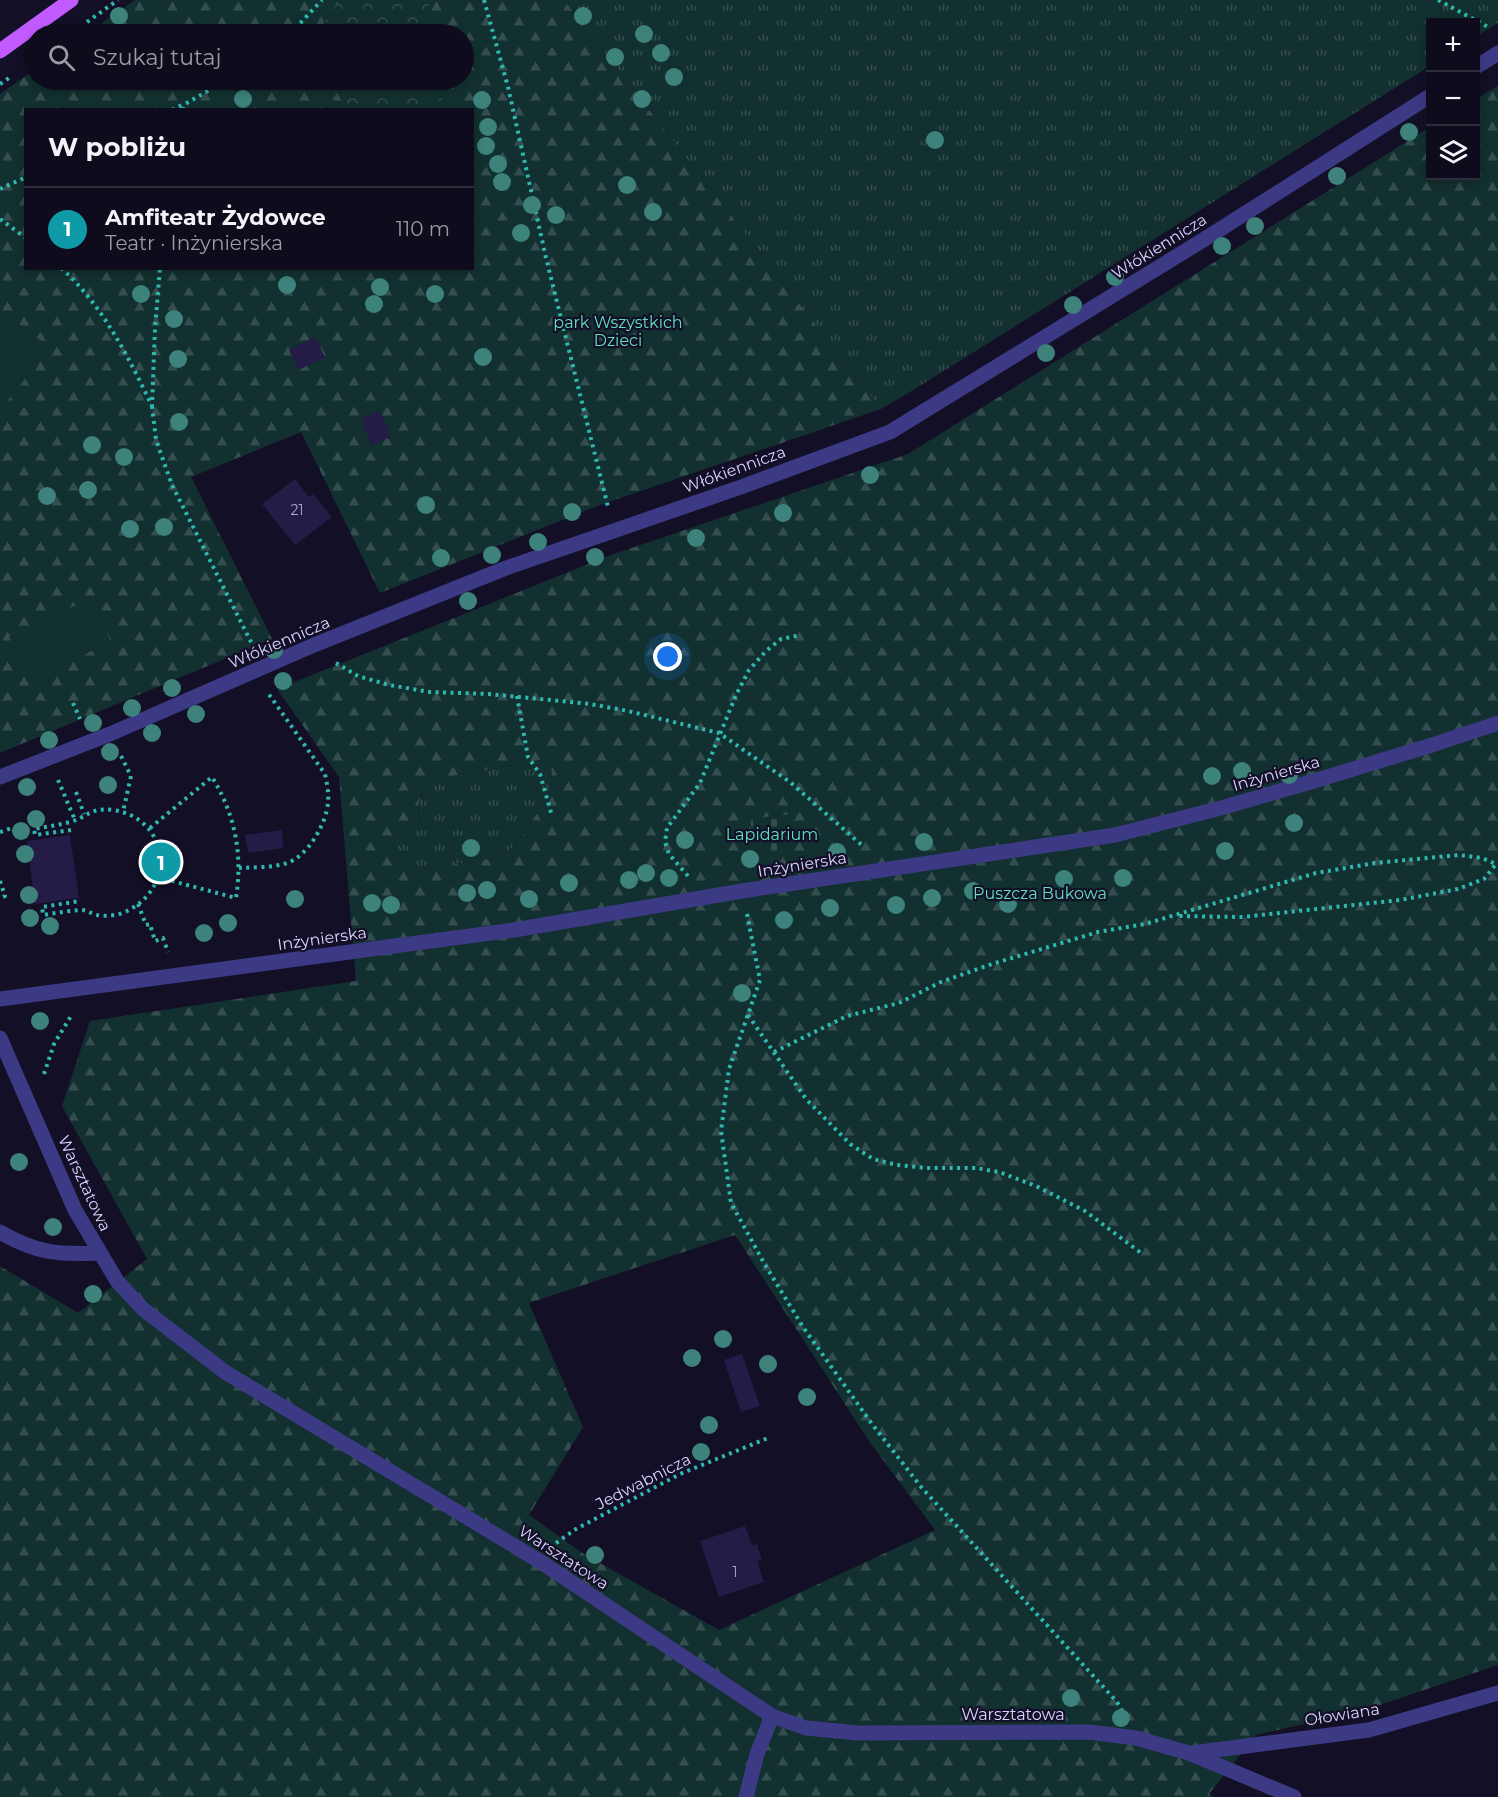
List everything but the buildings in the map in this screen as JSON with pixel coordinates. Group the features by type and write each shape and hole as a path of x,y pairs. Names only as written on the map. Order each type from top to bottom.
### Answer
{"main road":[{"path":"38,24 71,0"},
{"path":"0,51 24,34"}],"street":[{"path":"1480,65 1498,53"},
{"name":"Włókiennicza","path":"0,777 110,734 314,645 506,568 890,432 1200,242 1426,99"},
{"name":"Inżynierska","path":"0,999 514,930 742,891 1115,835 1273,793 1498,723"},
{"name":"Warsztatowa","path":"0,1038 75,1210 117,1281 142,1309 225,1372 541,1562 772,1716 806,1728 858,1733 1089,1732 1136,1738 1189,1753 1294,1797"},
{"path":"0,1232 32,1248 64,1255 99,1253"},
{"name":"Ołowiana","path":"1189,1753 1369,1730 1498,1692"},
{"path":"746,1797 756,1754 772,1716"}],"path":[{"path":"85,24 118,0"},
{"path":"299,24 322,0"},
{"path":"484,0 508,87 546,258 614,531"},
{"path":"1438,0 1498,32"},
{"path":"176,108 208,90"},
{"path":"183,108 184,104"},
{"path":"0,189 24,178"},
{"path":"0,219 24,237"},
{"path":"64,270 84,292 107,325 132,365 152,406"},
{"path":"160,270 154,329 152,406 156,440 172,485 254,648"},
{"path":"711,897 669,854 665,842 671,822 700,783 714,752 719,733 750,670 766,651 782,639 801,635"},
{"path":"314,645 332,660 358,676 389,685 430,692 516,696 590,704 719,733 790,782 873,856 878,871"},
{"path":"239,868 281,864 295,859 303,852 324,820 328,803 325,774 261,684 259,669"},
{"path":"516,696 528,757 540,774 552,816"},
{"path":"73,703 79,718"},
{"path":"110,734 131,776 123,812"},
{"path":"49,758 75,820"},
{"path":"150,828 212,777 222,794 233,822 237,843 239,868 236,898 157,877"},
{"path":"76,792 84,814"},
{"path":"71,830 35,838 34,829 75,820 84,814 100,809 123,812 138,818 150,828 160,854 157,877 150,893 128,911 105,915 82,909 44,915 42,905 80,901"},
{"path":"0,832 12,828"},
{"path":"774,1052 847,1016 899,1003 941,982 992,964 1098,932 1175,916 1316,873 1375,863 1459,855 1482,858 1497,864 1484,879 1458,889 1400,900 1242,917 1175,916"},
{"path":"0,881 5,896 0,898"},
{"path":"742,891 760,980 729,1069 721,1131 731,1203 803,1328 872,1424 922,1488 1117,1702 1136,1738"},
{"path":"138,904 146,925 150,924 155,941 163,938 166,948"},
{"path":"43,1076 54,1044 75,1011 99,986"},
{"path":"748,1015 806,1099 850,1144 873,1159 897,1165 926,1168 976,1168 999,1172 1036,1186 1086,1211 1141,1253"},
{"name":"Jedwabnicza","path":"541,1562 556,1543 576,1529 680,1474 768,1438"}],"green space":[{"name":"park Wszystkich Dzieci","path":"135,0 564,0 881,409 597,506 380,593 301,432 191,477 272,639 0,753 0,94 24,77 24,90 474,90 474,24 100,24"},
{"path":"340,0 427,0 434,24 323,24"},
{"path":"564,0 1498,0 1498,23 1480,34 1480,18 1426,18 1426,69 881,409"},
{"name":"Puszcza Bukowa","path":"1498,86 1498,1665 1365,1710 1256,1735 1209,1794 1213,1797 0,1797 0,1266 78,1313 147,1259 62,1106 90,1021 356,981 339,777 277,689 611,555 908,454 1426,130 1426,180 1480,180 1480,97","holes":["541,760 551,762 552,784 538,812 514,847 495,858 427,871 408,867 398,858 393,844 396,831 404,825 420,826 419,801 423,791 432,780","735,1235 869,1441 935,1530 719,1630 584,1554 529,1515 583,1427 529,1303"]},
{"path":"336,90 454,90 455,93 422,108 345,108"},
{"path":"0,309 50,348 0,410"},
{"path":"91,598 111,642 30,680 9,637"},
{"path":"541,760 551,762 552,784 538,812 514,847 495,858 427,871 408,867 398,859 393,844 396,831 404,825 420,825 420,801 432,780"},
{"name":"Lapidarium","path":"787,812 795,846 758,855 750,821"}],"place":[{"name":"Amfiteatr Żydowce","path":"161,862"}]}
